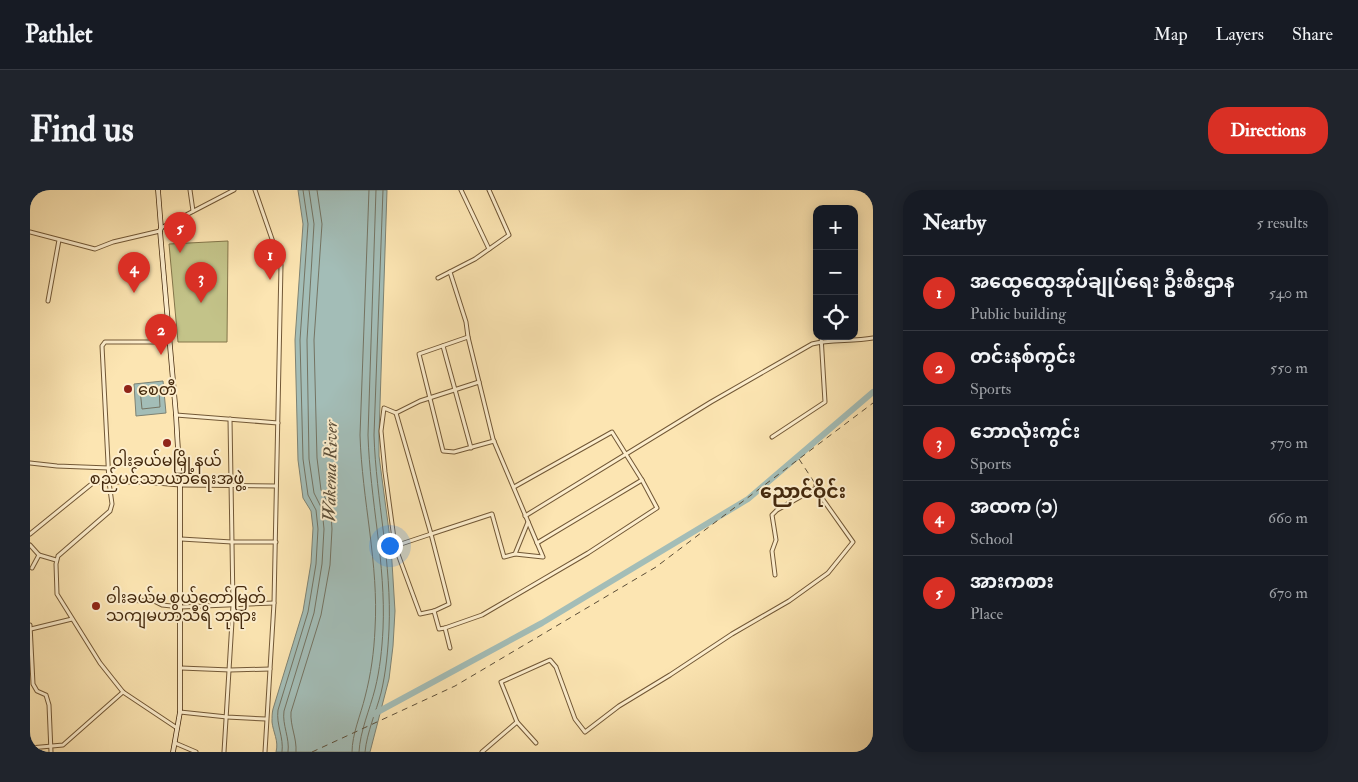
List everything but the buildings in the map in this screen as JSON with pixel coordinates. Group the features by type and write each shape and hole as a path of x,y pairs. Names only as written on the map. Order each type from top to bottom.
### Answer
{"street":[{"path":"158,190 180,485 180,712 173,752"},
{"path":"190,190 193,211"},
{"path":"221,190 223,196"},
{"path":"30,232 95,249 160,229 234,190"},
{"path":"255,190 281,265 274,603 264,752"},
{"path":"461,190 489,249"},
{"path":"438,278 489,249 508,234 489,190"},
{"path":"48,301 59,240"},
{"path":"395,546 492,514 504,556 515,554 543,557 494,441 466,322 450,272"},
{"path":"468,336 419,354 443,452 454,452 494,441"},
{"path":"525,516 711,402 812,344 873,338"},
{"path":"169,342 105,342 102,346 109,482 112,504 110,511 58,556 56,560 57,594 100,663 124,692 177,728"},
{"path":"772,436 825,402 821,342"},
{"path":"444,346 472,448"},
{"path":"396,413 449,604 434,611 420,614 395,546 384,472 381,420 384,408 396,413 430,398 479,382"},
{"path":"176,415 278,423"},
{"path":"224,752 233,605 230,419"},
{"path":"434,611 439,630 482,615 588,553 657,508 612,432 514,487"},
{"path":"30,463 109,468"},
{"path":"537,542 642,480"},
{"path":"30,534 94,482 276,486"},
{"path":"536,743 517,722 501,682 550,660 556,667 575,719 585,732 620,706 732,634 789,601 828,573 853,542 816,486 772,514 776,540 772,550 775,575"},
{"path":"515,554 528,521"},
{"path":"181,539 276,542"},
{"path":"30,546 39,555 56,560"},
{"path":"32,568 39,555"},
{"path":"112,600 154,600 162,605 181,607 274,603"},
{"path":"30,629 72,618"},
{"path":"30,625 33,684 37,691 46,695 49,706 51,752"},
{"path":"445,628 450,648"},
{"path":"181,668 270,669"},
{"path":"30,748 64,745 124,692"},
{"path":"180,712 266,719"},
{"path":"482,752 517,722"},
{"path":"174,743 196,752"}],"green space":[{"path":"228,241 227,342 178,342 169,244"}],"water":[{"name":"Wakema River","path":"298,190 387,190 379,456 391,546 395,611 389,679 370,752 276,752 276,740 272,722 273,709 303,611 311,563 313,528 311,511 303,498 298,460 295,340 303,224"},
{"path":"163,381 166,413 136,416 134,384"}],"waterway":[{"path":"374,714 542,623 748,499 873,392"}],"ferry route":[{"path":"312,752 455,686 656,567 873,403"},
{"path":"799,459 816,485"}],"place":[{"name":"အားကစား","path":"180,253"},
{"name":"အထွေထွေအုပ်ချုပ်ရေး ဦးစီးဌာန","path":"270,280"},
{"name":"အထက (၁)","path":"134,293"},
{"name":"ဘောလုံးကွင်း","path":"201,303"},
{"name":"တင်းနစ်ကွင်း","path":"161,355"},
{"name":"စေတီ","path":"128,389"},
{"name":"ဝါးခယ်မမြို့နယ် စည်ပင်သာယာရေးအဖွဲ့","path":"167,443"},
{"name":"ဝါးခယ်မ စွယ်တော်မြတ် သကျမဟာသီရိ ဘုရား","path":"96,606"}],"district":[{"name":"ညောင်ဝိုင်း","path":"803,491"}]}
